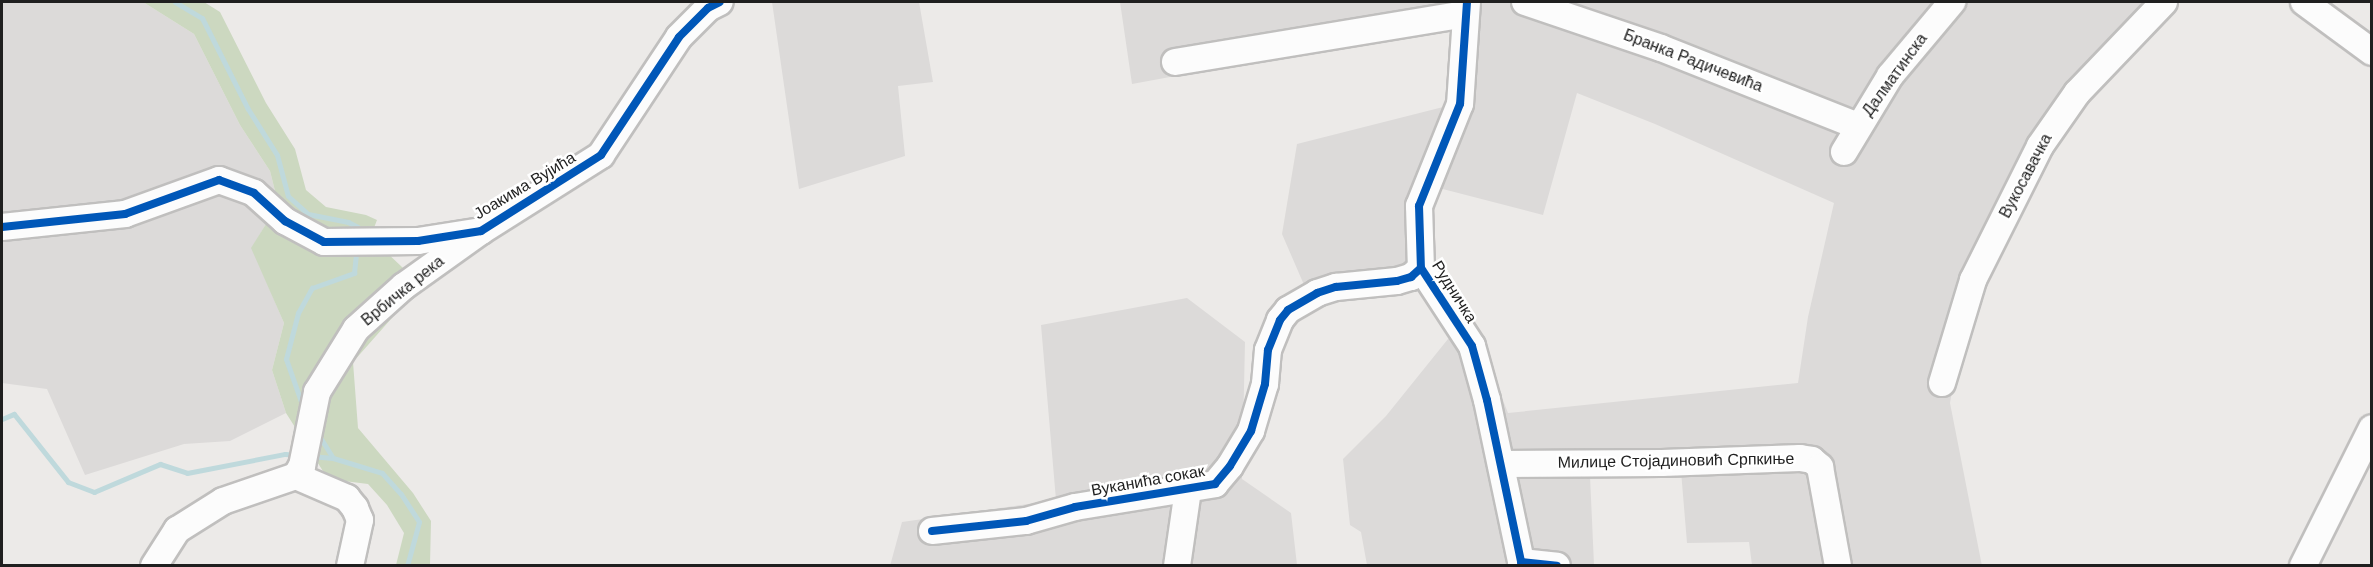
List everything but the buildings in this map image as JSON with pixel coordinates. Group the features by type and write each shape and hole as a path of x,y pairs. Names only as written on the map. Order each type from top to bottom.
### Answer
{"street":[{"name":"Јоакима Вујића","path":"2,227 125,214 219,180 254,194 285,221 324,242 418,241 482,231 602,155 679,37 708,8 720,2"},
{"name":"Бранка Радичевића","path":"1525,2 1661,48 1858,126"},
{"name":"Далматинска","path":"1844,152 1858,126 1896,69 1952,2"},
{"name":"Вукосавачка","path":"1942,383 1973,280 2040,146 2083,86 2164,2"},
{"path":"2304,2 2372,52"},
{"path":"1175,62 1467,8"},
{"name":"Рудничка","path":"1467,8 1460,104 1419,206 1420,268 1472,346 1501,465 1521,562 1557,566"},
{"name":"Врбичка река","path":"299,471 317,392 356,329 404,286 482,231"},
{"name":"Вуканића сокак","path":"932,531 1026,521 1075,507 1215,484 1244,446 1265,384 1268,350 1280,320 1288,310 1317,293 1336,287 1397,281 1411,277 1420,268"},
{"path":"2303,566 2372,428"},
{"name":"Милице Стојадиновић Српкиње","path":"1501,465 1800,458 1812,460 1820,467 1838,566"},
{"path":"154,566 177,530 223,501 299,471 346,498 356,508 360,520 350,566"},
{"path":"1178,566 1188,489"}],"shaded area":[{"path":"2,2 143,2 194,34 240,125 270,171 280,211 266,224 252,248 284,323 272,370 286,413 230,441 184,444 85,475 47,389 2,383"},
{"path":"772,2 919,2 933,82 898,86 905,156 799,189"},
{"path":"1120,2 2175,2 2051,137 1964,321 1950,403 1982,566 1752,565 1749,542 1687,543 1681,471 1590,476 1594,565 1367,565 1361,532 1350,525 1343,459 1386,416 1448,339 1472,322 1508,413 1798,383 1808,317 1834,203 1655,124 1577,93 1543,215 1435,187 1423,230 1428,274 1308,294 1282,234 1297,144 1455,104 1458,24 1132,84"},
{"path":"1187,298 1245,342 1242,479 1291,513 1297,565 890,566 902,522 1056,500 1041,325"}],"green space":[{"path":"143,2 204,2 220,12 266,103 295,149 306,190 326,207 366,215 377,220 372,233 341,237 280,211 270,171 240,125 194,34"},
{"path":"266,224 339,255 384,250 421,285 353,362 358,428 413,493 431,521 430,565 396,565 404,533 387,505 368,484 328,479 286,413 272,370 284,323 251,248"}],"waterway":[{"path":"175,2 202,18 248,109 277,155 288,196 308,214 348,222 358,227"},
{"path":"304,410 286,359 298,313 312,288 354,273 356,255"},
{"name":"Врбичка река","path":"2,419 14,414 68,482 94,492 160,464 187,473 285,454 298,455"},
{"path":"318,434 333,458"},
{"name":"Врбичка река","path":"310,456 333,458 382,473 401,494 419,522 407,566"}],"cycle path":[{"path":"2,227 125,214 219,180 254,193 285,221 324,242 418,241 481,231 601,155 679,37 708,8 720,2"},
{"path":"1467,2 1460,104 1419,206 1421,268 1472,346 1487,400 1521,562 1557,566"},
{"path":"932,531 1026,521 1075,507 1215,484 1230,466 1251,431 1265,384 1268,350 1280,320 1288,310 1317,293 1336,287 1397,281 1411,277 1421,268"}]}
